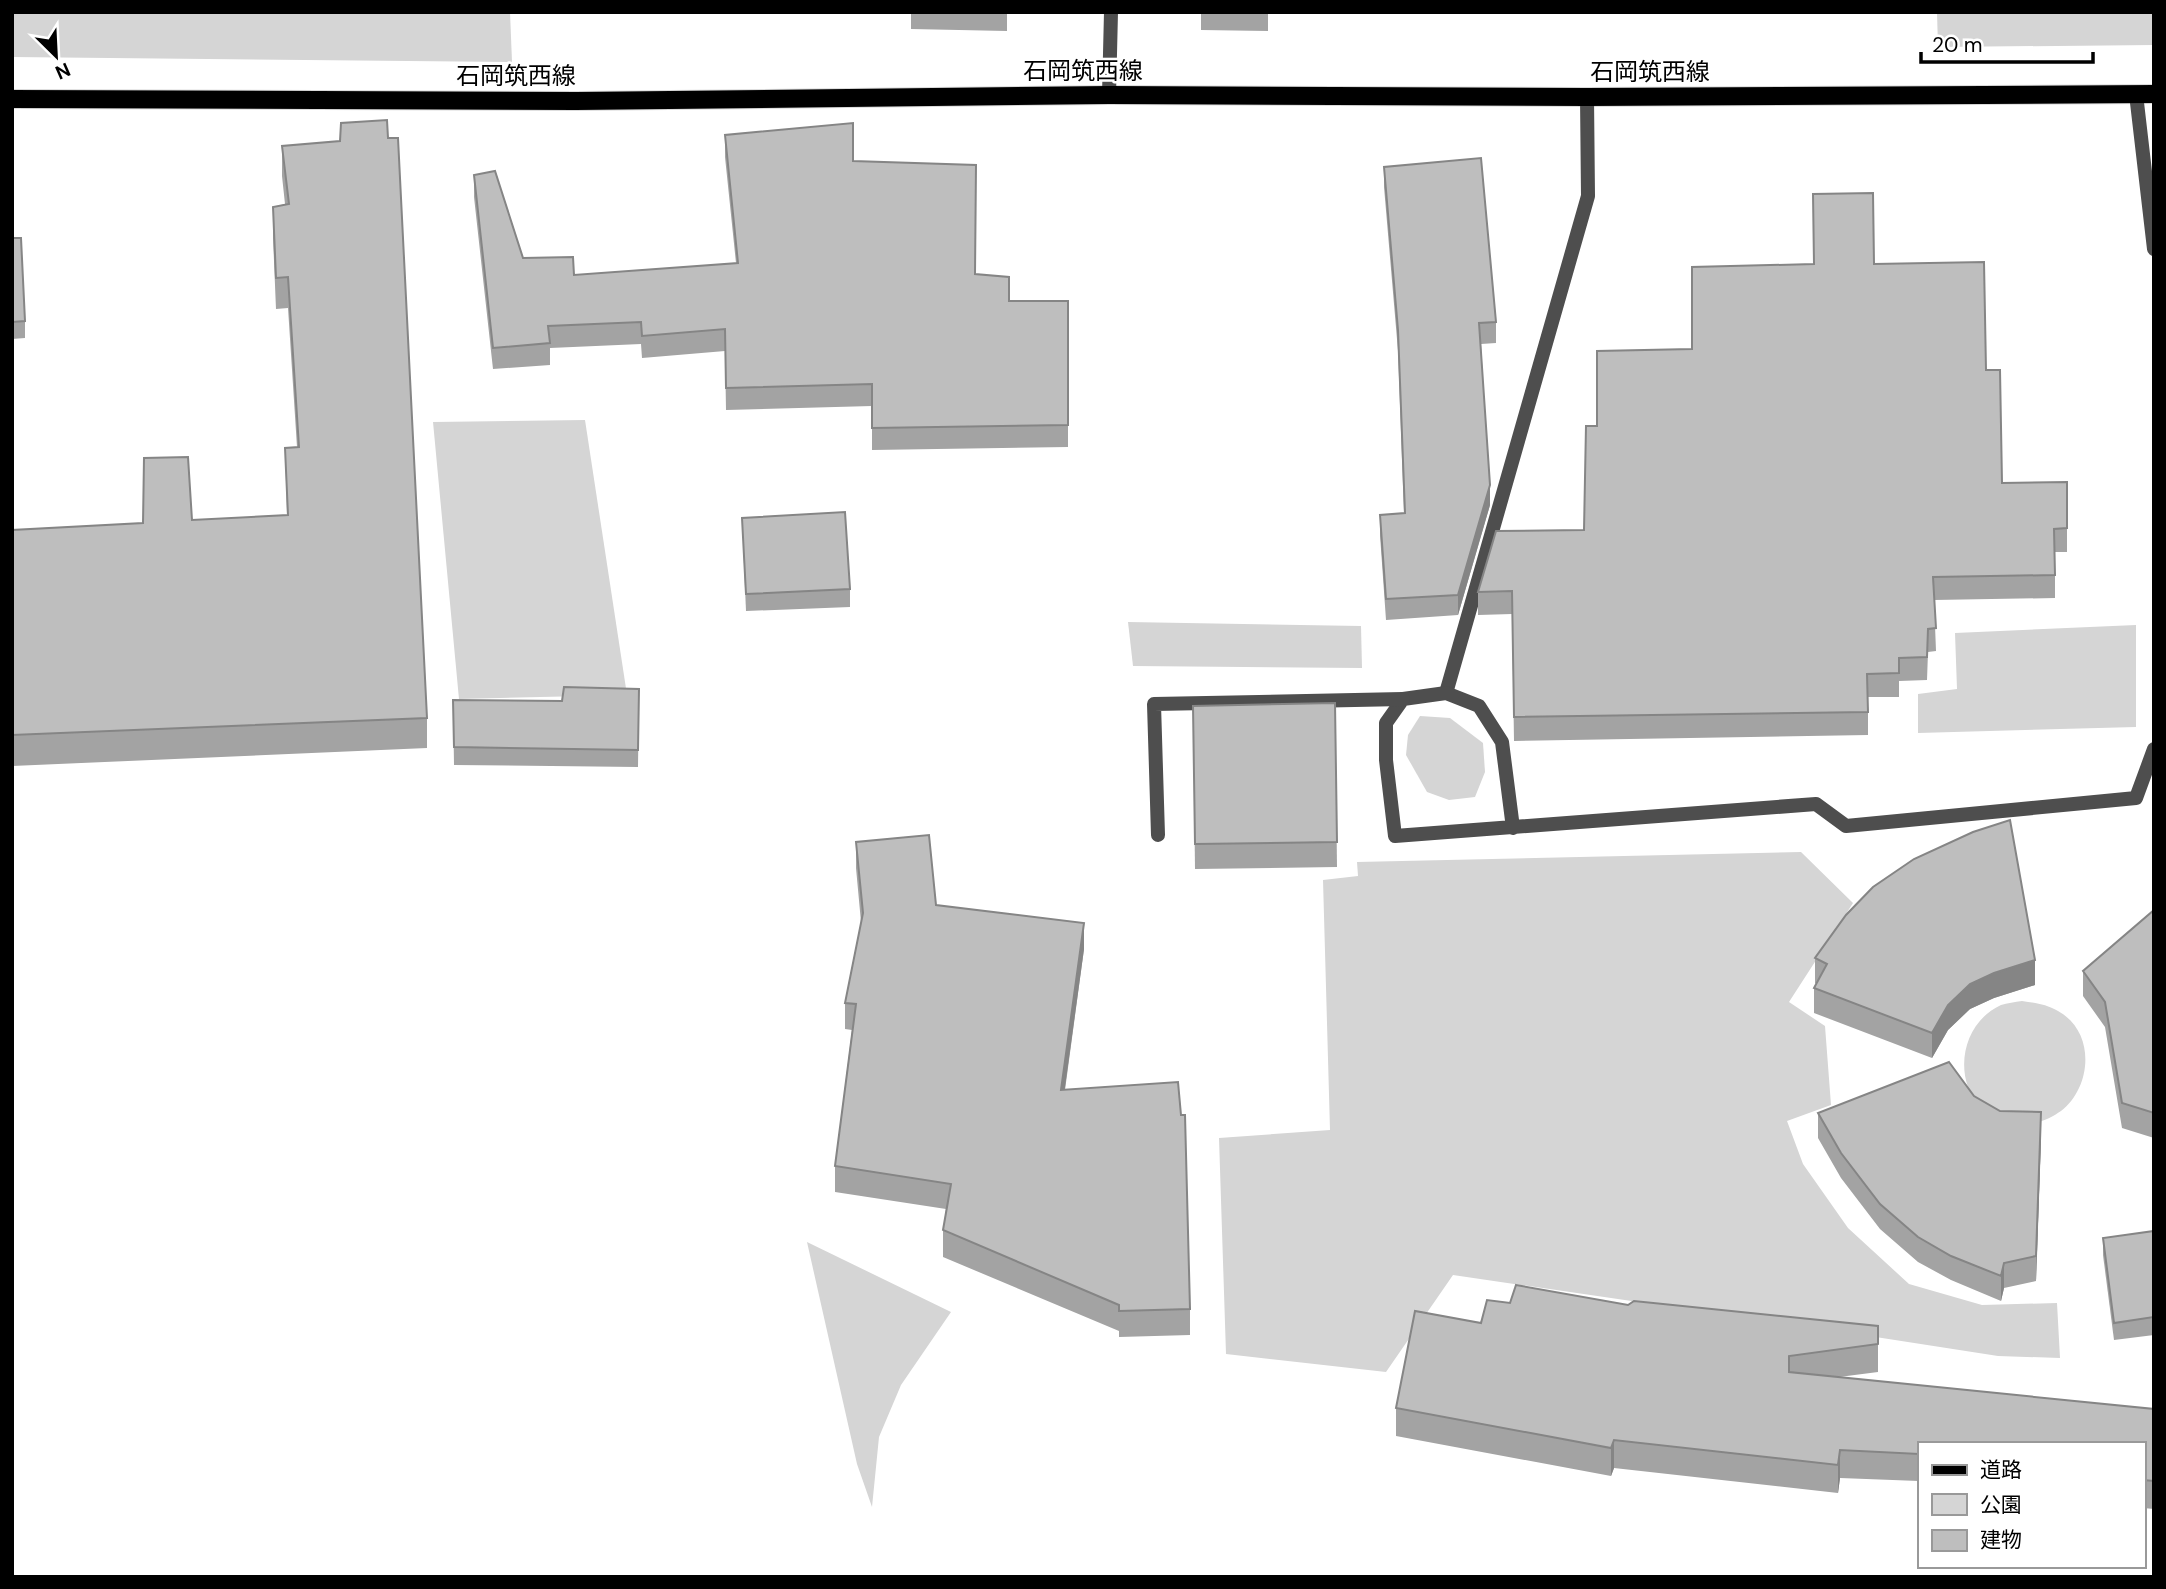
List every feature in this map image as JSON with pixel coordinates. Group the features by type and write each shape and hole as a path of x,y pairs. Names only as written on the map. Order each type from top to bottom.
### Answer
{"main road":[{"name":"石岡筑西線","path":"12,99 576,101 1109,95 1587,97 2145,94"}],"street":[{"path":"1109,95 1111,12"},
{"path":"2145,94 2154,249"},
{"path":"1446,693 1588,196 1587,97"},
{"path":"1158,835 1154,704 1404,699 1446,693 1479,706 1502,742 1513,828"},
{"path":"1404,699 1386,723 1386,760 1395,836 1816,804 1846,826 2136,798 2154,749"}],"green space":[{"path":"12,12 510,12 512,62 12,57"},
{"path":"1937,12 2154,12 2154,45 1938,47"},
{"path":"585,420 627,695 459,699 433,422"},
{"path":"1128,622 1361,626 1362,668 1133,666"},
{"path":"2136,625 2136,727 1918,733 1918,694 1957,689 1955,633"},
{"path":"1420,716 1450,718 1483,743 1485,772 1475,797 1449,800 1427,792 1406,755 1408,735"},
{"path":"1801,852 1853,903 1789,1002 1825,1026 1831,1105 1787,1121 1803,1164 1848,1228 1909,1284 1982,1305 2057,1303 2060,1358 1998,1356 1453,1275 1386,1372 1226,1354 1219,1138 1330,1130 1323,880 1358,876 1357,862"},
{"path":"2022,1001 2045,1005 2058,1011 2070,1020 2079,1032 2084,1046 2084,1074 2079,1088 2061,1111 2039,1122 2025,1120 1983,1105 1971,1093 1965,1075 1965,1051 1981,1019 2001,1005"},
{"path":"807,1242 951,1312 901,1385 879,1437 872,1507 857,1464"}],"building":[{"path":"387,120 388,138 398,138 427,718 12,735 12,530 143,523 144,458 188,457 192,520 288,515 285,448 299,447 288,277 276,278 273,207 289,204 282,146 340,141 341,123"},
{"path":"853,123 853,161 976,165 975,274 1009,277 1009,301 1068,301 1068,425 872,428 872,384 726,388 725,329 642,336 641,322 548,326 550,343 493,348 474,175 495,171 523,258 573,257 574,275 738,263 725,135"},
{"path":"1481,158 1496,322 1479,323 1490,485 1458,595 1386,599 1380,515 1405,513 1398,330 1384,167"},
{"path":"1873,193 1874,264 1984,262 1986,370 2000,370 2002,483 2067,482 2067,528 2054,529 2055,575 1933,577 1936,628 1928,629 1927,657 1899,658 1899,673 1867,674 1868,712 1514,717 1512,591 1478,592 1496,531 1584,530 1586,426 1597,426 1597,351 1692,349 1692,267 1814,264 1813,194"},
{"path":"12,238 21,238 25,321 12,322"},
{"path":"845,512 850,589 746,594 742,518"},
{"path":"564,687 639,689 638,750 454,747 453,700 562,701"},
{"path":"1335,703 1337,842 1195,844 1193,706"},
{"path":"2010,820 2035,960 1970,984 1948,1005 1932,1033 1814,988 1827,964 1815,958 1846,915 1873,887 1914,859 1973,832"},
{"path":"929,835 936,905 1084,923 1061,1090 1178,1082 1181,1115 1185,1115 1190,1309 1119,1311 1119,1305 943,1230 951,1184 835,1166 856,1004 845,1003 863,913 856,842"},
{"path":"2154,910 2154,1113 2122,1103 2105,1002 2083,971"},
{"path":"1949,1062 1974,1096 2000,1111 2041,1112 2036,1256 2004,1263 2001,1276 1951,1256 1918,1237 1880,1204 1841,1153 1818,1113"},
{"path":"2154,1231 2154,1317 2114,1323 2103,1238"},
{"path":"1516,1285 1628,1305 1634,1301 1878,1326 1878,1344 1789,1356 1789,1372 2154,1409 2154,1481 2145,1480 2145,1442 1918,1442 1918,1454 1840,1450 1838,1465 1614,1440 1611,1448 1396,1408 1415,1311 1481,1323 1487,1300 1510,1303"}]}
